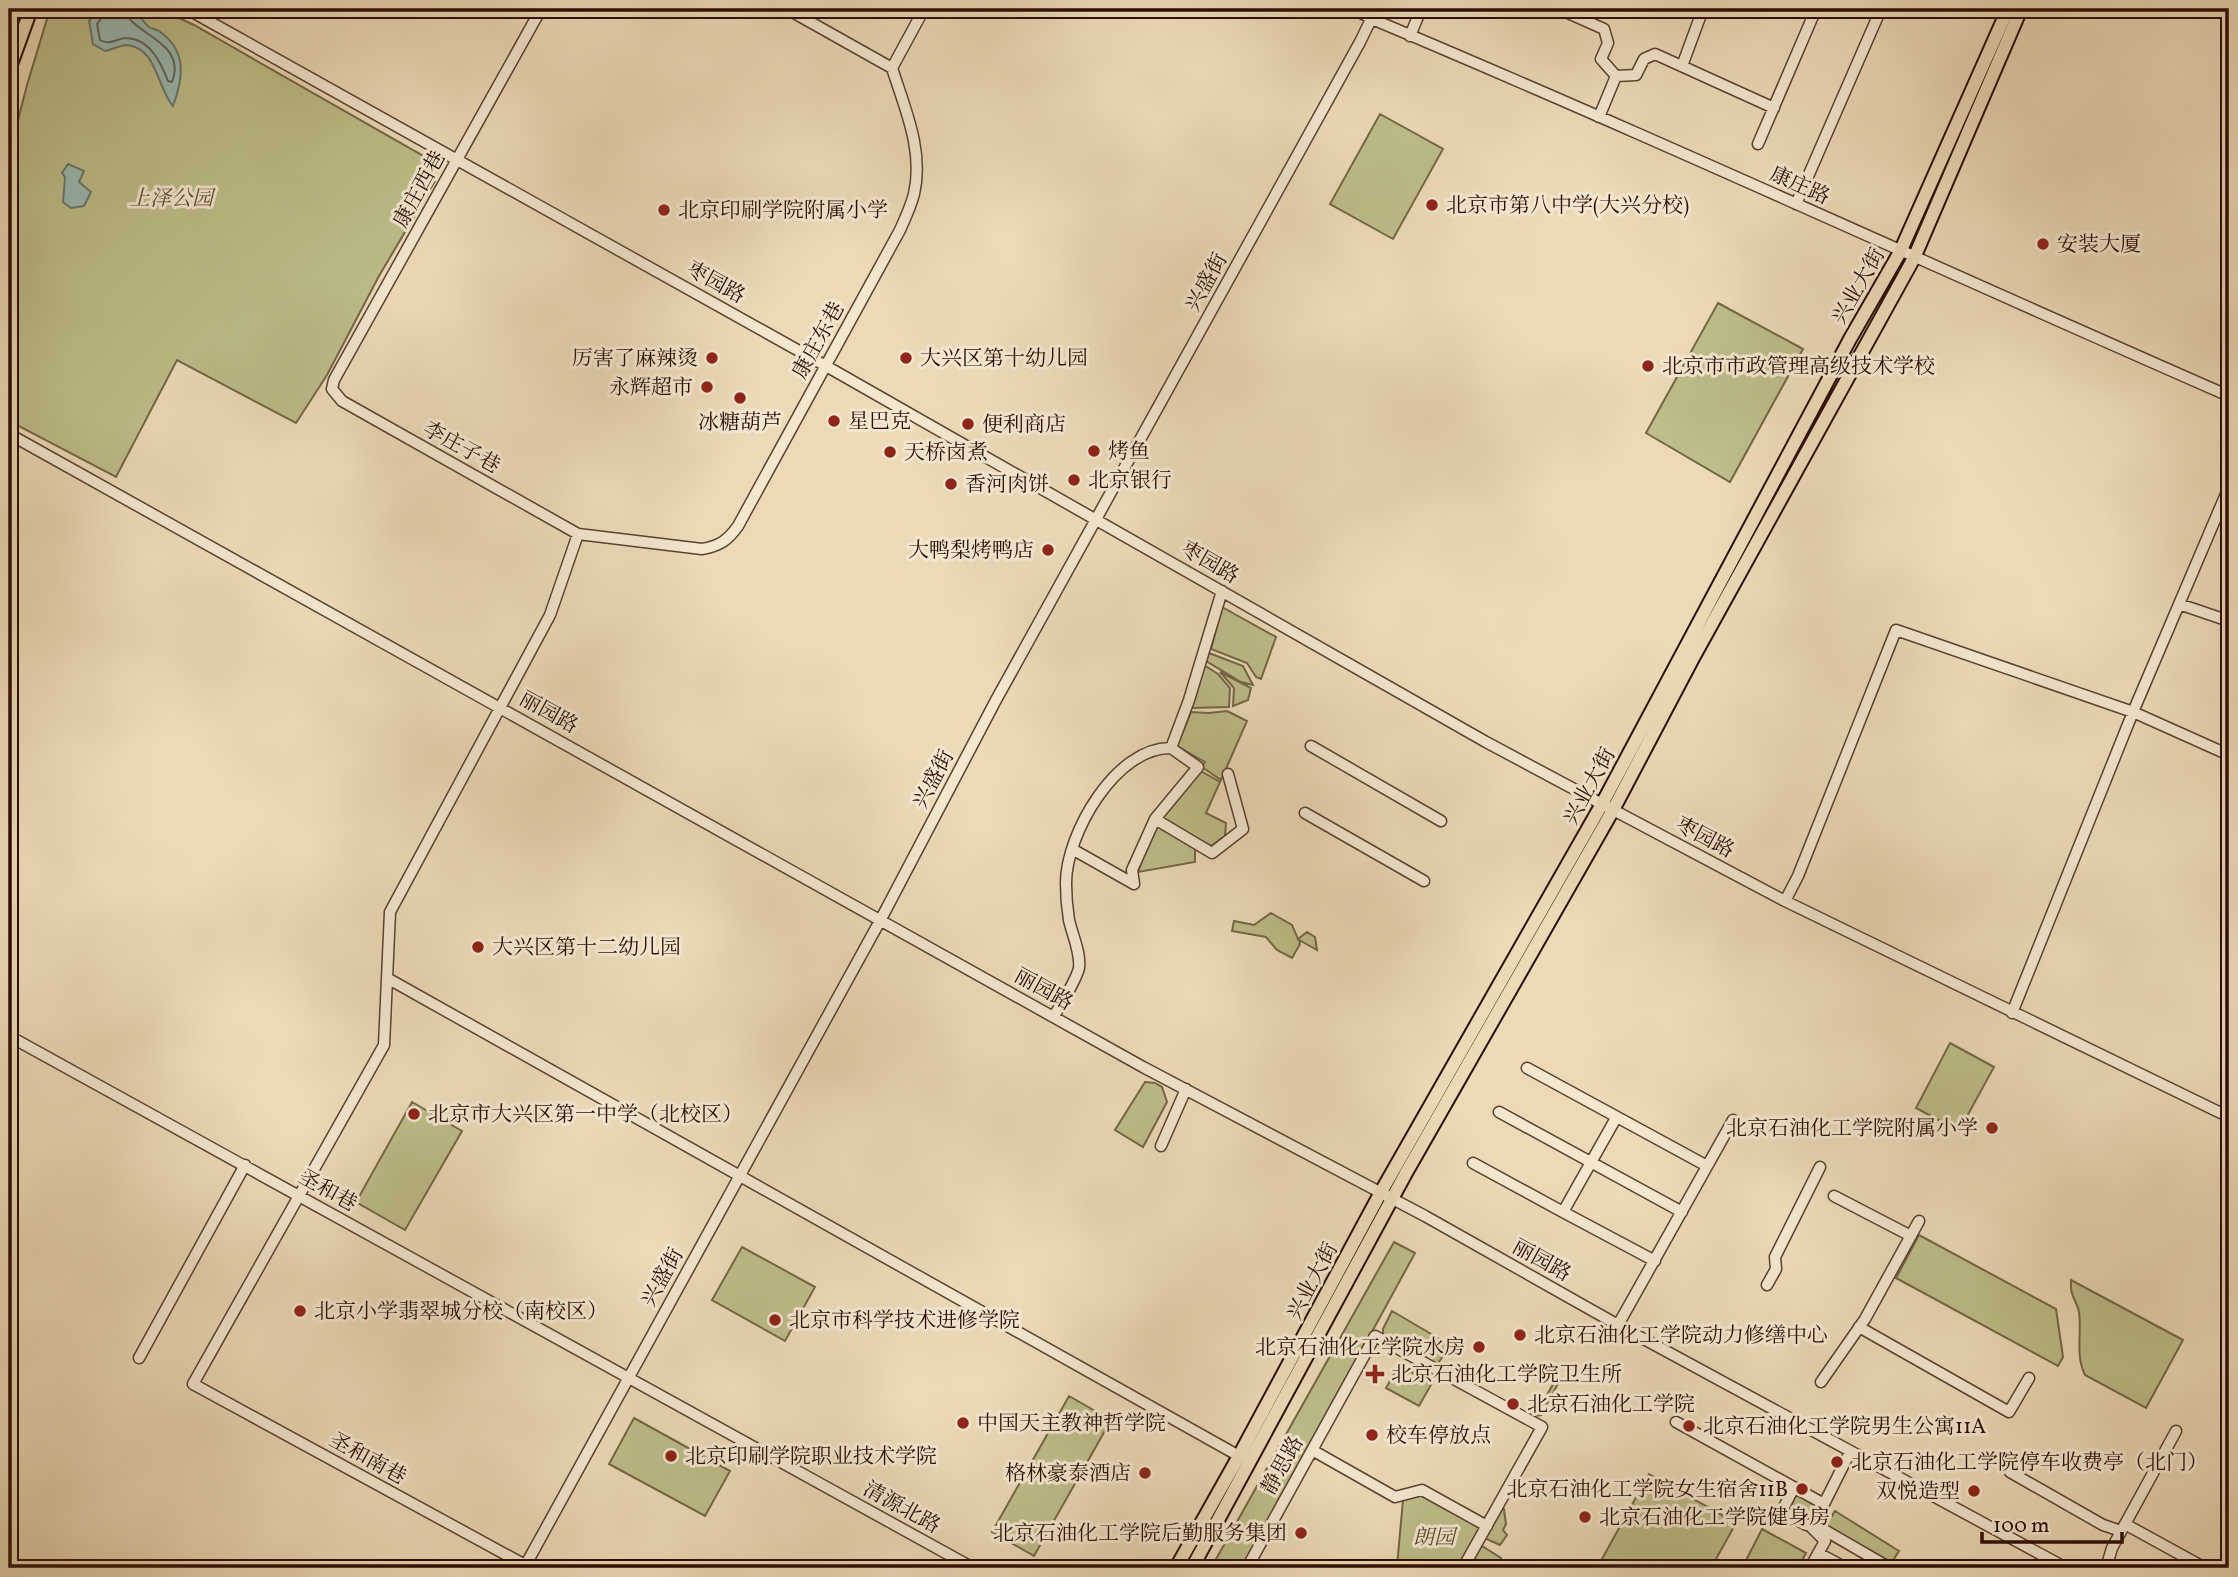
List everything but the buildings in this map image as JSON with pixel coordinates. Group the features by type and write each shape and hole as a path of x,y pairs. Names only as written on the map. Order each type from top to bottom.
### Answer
{"main road":[{"path":"9,69 31,9"},
{"name":"兴业大街","path":"1192,1568 1607,807 1843,351 1900,252 2008,9"},
{"name":"兴业大街","path":"1176,1568 1381,1192 1693,658 1914,258 2021,9"}],"street":[{"name":"枣园路","path":"187,9 1607,807 1785,901 2229,1117"},
{"name":"康庄西巷","path":"332,389 334,380 541,9"},
{"path":"787,9 892,68 924,9"},
{"name":"康庄路","path":"1354,9 2229,396"},
{"name":"兴盛街","path":"525,1567 881,919 996,700 1376,9"},
{"path":"1410,36 1421,9"},
{"path":"1559,9 1604,29 1608,43 1601,59 1616,76"},
{"path":"1583,19 1587,9"},
{"path":"1682,66 1703,9"},
{"path":"1758,144 1815,9"},
{"path":"1796,204 1881,9"},
{"path":"1616,76 1636,75 1644,59 1655,54 1774,108"},
{"name":"康庄东巷","path":"578,534 702,548 717,546 728,539 738,526 900,230 914,196 918,162 913,134 892,68"},
{"path":"1599,117 1616,76"},
{"name":"李庄子巷","path":"332,389 342,401 578,534"},
{"name":"丽园路","path":"9,433 1186,1089 1381,1192 1618,1325 2066,1568"},
{"path":"2012,1013 2133,712 2229,487"},
{"path":"300,1197 384,1045 390,912 550,615 578,534"},
{"path":"1171,748 1189,700 1222,591"},
{"path":"2179,604 2229,621"},
{"path":"1785,901 1798,876 1896,630 2133,712 2229,755"},
{"path":"1311,746 1441,821"},
{"path":"1054,1016 1079,968 1069,918 1066,881 1072,849 1086,815 1109,782 1138,758 1158,748 1171,748 1198,767 1155,820 1132,870 1133,884 1072,849"},
{"path":"1155,820 1212,853 1243,829 1228,774"},
{"path":"1305,813 1424,881"},
{"path":"387,978 1239,1456"},
{"name":"圣和巷","path":"9,1036 628,1378"},
{"path":"1527,1068 1707,1166"},
{"path":"1161,1146 1186,1089"},
{"path":"1499,1112 1682,1212"},
{"path":"1563,1212 1616,1118"},
{"path":"1618,1325 1732,1120"},
{"path":"1474,1163 1655,1261"},
{"path":"139,1358 245,1166"},
{"path":"1767,1285 1776,1269 1775,1256 1820,1167"},
{"path":"1834,1196 1911,1236"},
{"name":"圣和南巷","path":"300,1197 192,1384 525,1567"},
{"path":"1821,1382 1860,1327 1919,1221"},
{"path":"1860,1327 2009,1412 2029,1378"},
{"name":"静思路","path":"1247,1568 1375,1336 1542,1427 1487,1526"},
{"name":"清源北路","path":"628,1378 973,1568"},
{"path":"1676,1422 1824,1504"},
{"path":"2106,1568 2112,1548 2176,1431"},
{"path":"1312,1450 1395,1497 1422,1490 1487,1526 1463,1568"},
{"path":"1810,1568 1825,1541 1812,1528 1850,1452"},
{"path":"2010,1472 2103,1525 2123,1527 2206,1568"},
{"path":"1794,1487 1782,1511 1807,1525 1814,1524 1890,1568"},
{"path":"1818,1553 1846,1568"}],"green space":[{"name":"上泽公园","path":"50,9 160,9 194,25 432,161 435,181 379,276 327,375 296,423 177,360 116,477 9,421 9,155"},
{"path":"1380,114 1443,149 1393,239 1330,204"},
{"path":"1718,303 1803,349 1730,482 1646,433"},
{"path":"1222,607 1276,637 1261,679 1256,677 1247,663 1211,649"},
{"path":"1209,653 1243,666 1253,685 1241,682 1206,661"},
{"path":"1204,665 1218,674 1230,688 1229,707 1192,708"},
{"path":"1220,672 1251,688 1248,700 1233,706 1234,688"},
{"path":"1227,711 1247,721 1221,780 1202,767 1205,762 1177,746 1191,712"},
{"path":"1199,770 1220,782 1206,813 1226,823 1225,836 1211,846 1159,818"},
{"path":"1155,825 1195,847 1195,862 1138,872"},
{"path":"1271,913 1292,925 1298,939 1307,932 1315,937 1317,950 1299,940 1300,944 1292,958 1277,950 1266,937 1232,931 1234,921 1254,925"},
{"path":"1950,1043 1994,1067 1959,1131 1916,1108"},
{"path":"1145,1082 1162,1087 1167,1102 1143,1147 1115,1130"},
{"path":"412,1102 462,1131 405,1230 356,1202"},
{"path":"1919,1235 2056,1309 2063,1357 2058,1366 1896,1278"},
{"path":"1394,1242 1415,1253 1243,1568 1211,1568"},
{"path":"742,1247 815,1287 785,1341 712,1300"},
{"path":"2071,1280 2183,1340 2146,1408 2085,1375 2079,1352 2079,1312 2072,1294"},
{"path":"1392,1311 1450,1345 1437,1365 1383,1334"},
{"path":"1399,1365 1432,1383 1419,1406 1386,1388"},
{"path":"1556,1379 1560,1380 1541,1415 1535,1416"},
{"path":"1069,1396 1111,1420 1034,1556 992,1532"},
{"path":"634,1418 730,1471 705,1516 609,1464"},
{"path":"1649,1474 1736,1523 1711,1568 1597,1568"},
{"path":"1797,1491 1818,1505 1811,1520 1806,1521 1784,1509"},
{"name":"朗园","path":"1422,1495 1482,1527 1459,1568 1398,1568 1403,1500"},
{"path":"1499,1506 1504,1509 1506,1524 1503,1530 1507,1535 1500,1545 1482,1537"},
{"path":"1835,1511 1899,1551 1888,1568 1823,1530"},
{"path":"1762,1529 1806,1553 1798,1568 1742,1568"},
{"path":"1479,1544 1501,1558 1495,1568 1466,1568"}],"water":[{"path":"100,9 133,12 175,47 181,76 173,106 145,53 127,45 105,51 93,44 89,21"},
{"path":"68,164 84,171 79,182 91,192 84,206 71,208 63,202 65,177 62,173"}],"place":[{"name":"北京市第八中学(大兴分校)","path":"1432,205"},
{"name":"北京印刷学院附属小学","path":"664,210"},
{"name":"安装大厦","path":"2043,244"},
{"name":"厉害了麻辣烫","path":"712,358"},
{"name":"大兴区第十幼儿园","path":"906,358"},
{"name":"北京市市政管理高级技术学校","path":"1648,366"},
{"name":"永辉超市","path":"707,387"},
{"name":"冰糖葫芦","path":"740,398"},
{"name":"星巴克","path":"834,421"},
{"name":"便利商店","path":"968,424"},
{"name":"烤鱼","path":"1094,451"},
{"name":"天桥卤煮","path":"890,452"},
{"name":"北京银行","path":"1074,480"},
{"name":"香河肉饼","path":"951,484"},
{"name":"大鸭梨烤鸭店","path":"1048,550"},
{"name":"大兴区第十二幼儿园","path":"478,947"},
{"name":"北京市大兴区第一中学（北校区）","path":"414,1114"},
{"name":"北京石油化工学院附属小学","path":"1992,1128"},
{"name":"北京小学翡翠城分校（南校区）","path":"300,1311"},
{"name":"北京市科学技术进修学院","path":"775,1320"},
{"name":"北京石油化工学院动力修缮中心","path":"1520,1335"},
{"name":"北京石油化工学院水房","path":"1479,1347"},
{"name":"北京石油化工学院卫生所","path":"1375,1374"},
{"name":"北京石油化工学院","path":"1513,1404"},
{"name":"中国天主教神哲学院","path":"963,1423"},
{"name":"北京石油化工学院男生公寓11A","path":"1689,1426"},
{"name":"校车停放点","path":"1372,1435"},
{"name":"北京印刷学院职业技术学院","path":"671,1456"},
{"name":"北京石油化工学院停车收费亭（北门）","path":"1837,1462"},
{"name":"格林豪泰酒店","path":"1145,1473"},
{"name":"北京石油化工学院女生宿舍11B","path":"1802,1489"},
{"name":"双悦造型","path":"1974,1491"},
{"name":"北京石油化工学院健身房","path":"1585,1517"},
{"name":"北京石油化工学院后勤服务集团","path":"1301,1533"}]}
